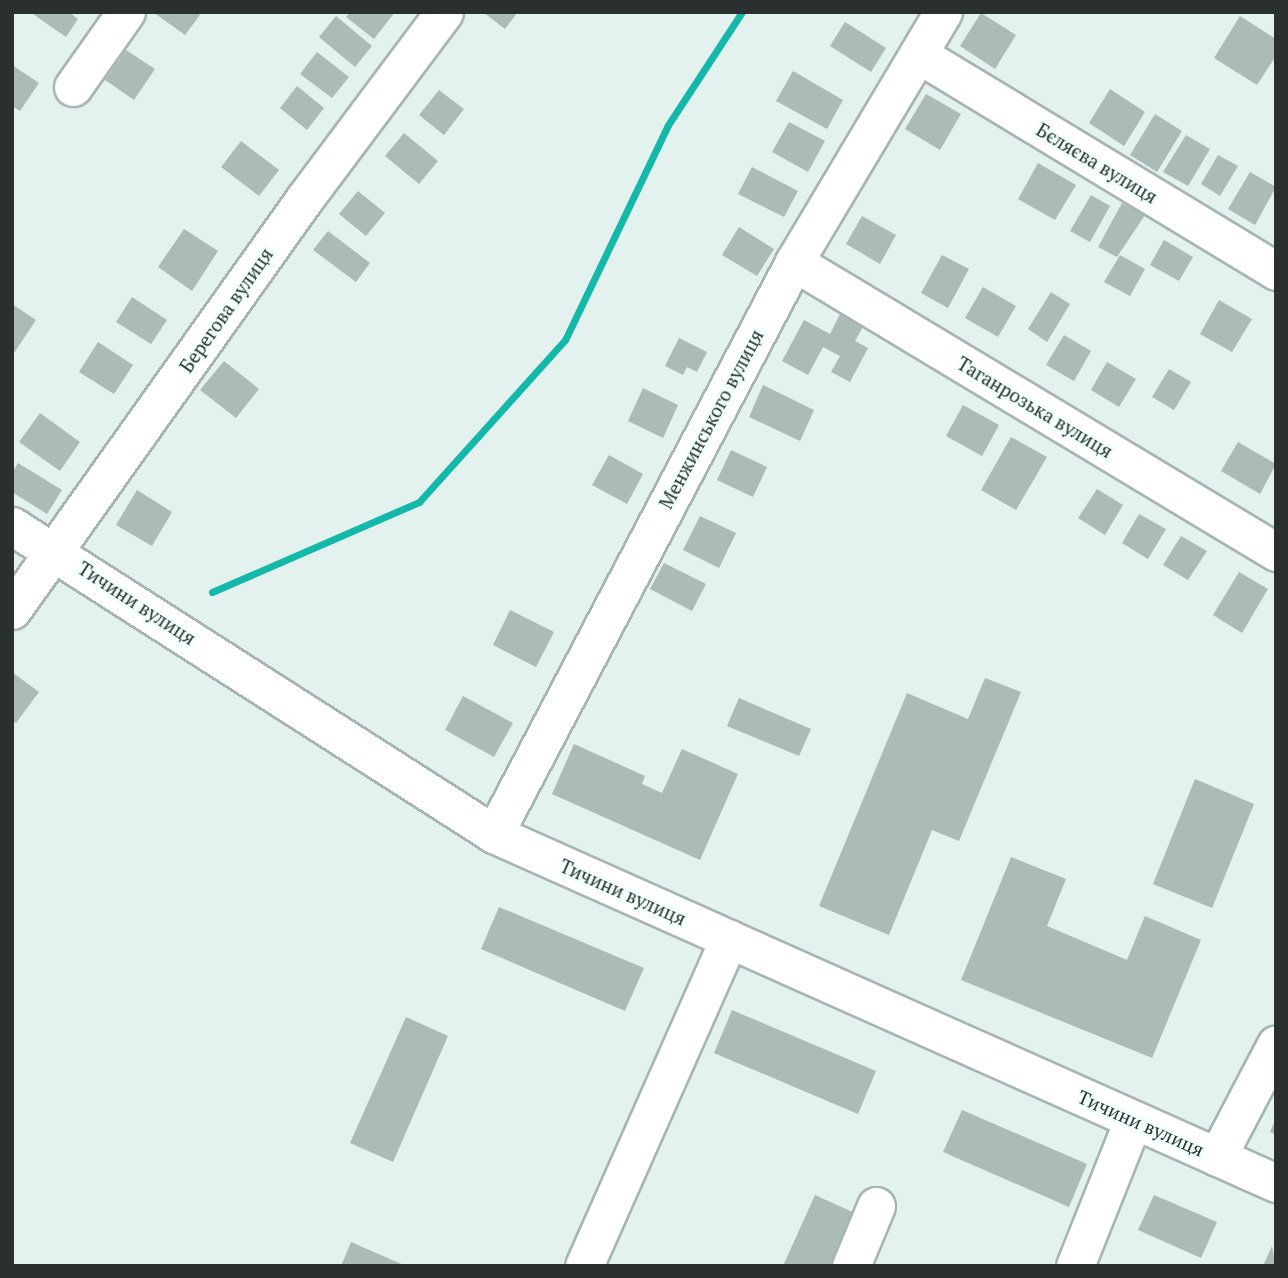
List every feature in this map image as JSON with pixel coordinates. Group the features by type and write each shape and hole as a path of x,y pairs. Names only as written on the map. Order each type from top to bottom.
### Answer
{"street":[{"path":"73,87 126,12"},
{"name":"Берегова вулиця","path":"12,610 57,551 305,198 444,12"},
{"name":"Менжинського вулиця","path":"494,834 794,262 943,12"},
{"name":"Бєляєва вулиця","path":"918,54 1276,271"},
{"name":"Таганрозька вулиця","path":"794,262 1276,552"},
{"name":"Тичини вулиця","path":"12,526 57,551 494,834 1276,1183"},
{"path":"584,1266 729,939"},
{"path":"1217,1157 1276,1044"},
{"path":"1075,1266 1133,1120"},
{"path":"851,1266 876,1206"}],"building":[{"path":"30,12 69,12 78,19 66,37"},
{"path":"153,12 196,12 200,15 185,35"},
{"path":"350,12 395,12 374,39 346,17"},
{"path":"483,12 515,12 517,13 505,29"},
{"path":"981,13 1016,35 995,69 960,46"},
{"path":"336,16 372,46 355,67 319,37"},
{"path":"1240,16 1276,39 1276,56 1257,85 1214,58"},
{"path":"845,22 886,48 871,72 830,46"},
{"path":"126,50 155,69 134,100 105,80"},
{"path":"317,52 349,77 332,98 300,74"},
{"path":"12,65 39,83 20,111 12,106"},
{"path":"793,71 843,100 827,129 776,101"},
{"path":"297,86 324,108 307,130 280,108"},
{"path":"1110,89 1145,112 1124,146 1089,123"},
{"path":"439,90 464,109 444,135 419,115"},
{"path":"926,94 961,114 940,150 905,129"},
{"path":"1155,114 1182,131 1157,172 1130,155"},
{"path":"789,122 825,141 808,172 772,152"},
{"path":"404,133 438,161 419,184 385,156"},
{"path":"1186,135 1210,149 1188,186 1163,172"},
{"path":"241,141 279,170 259,196 221,167"},
{"path":"1218,155 1238,166 1220,196 1201,184"},
{"path":"1038,163 1076,185 1055,220 1018,199"},
{"path":"752,167 798,191 784,217 738,194"},
{"path":"1250,172 1276,187 1255,225 1228,209"},
{"path":"358,191 385,213 366,236 339,214"},
{"path":"1091,195 1110,206 1090,242 1070,231"},
{"path":"1122,203 1145,215 1117,257 1098,247"},
{"path":"862,216 896,235 880,264 846,244"},
{"path":"739,227 774,249 757,276 722,255"},
{"path":"184,229 218,251 192,291 158,267"},
{"path":"328,231 370,263 356,282 313,250"},
{"path":"1164,240 1193,257 1179,281 1150,265"},
{"path":"942,255 969,269 948,308 921,293"},
{"path":"1120,255 1145,269 1130,296 1104,282"},
{"path":"983,287 1016,306 998,337 965,318"},
{"path":"1051,292 1070,304 1047,342 1028,329"},
{"path":"132,297 167,320 151,344 116,322"},
{"path":"1219,300 1252,319 1232,352 1200,334"},
{"path":"12,304 36,320 12,356"},
{"path":"841,312 864,325 855,341 868,348 850,382 831,372 840,356 823,347 808,375 782,361 804,320 830,334"},
{"path":"1064,335 1091,351 1074,381 1046,365"},
{"path":"679,338 707,352 697,372 687,367 683,375 665,366"},
{"path":"98,342 133,365 114,394 79,372"},
{"path":"224,361 259,389 236,418 200,390"},
{"path":"1107,362 1136,379 1119,407 1091,390"},
{"path":"1169,369 1191,382 1174,410 1152,397"},
{"path":"763,385 814,410 800,441 749,417"},
{"path":"643,388 678,405 663,438 628,421"},
{"path":"963,405 999,425 982,456 946,436"},
{"path":"40,413 80,442 60,471 19,442"},
{"path":"1011,437 1047,457 1016,510 981,490"},
{"path":"1238,442 1276,464 1260,494 1221,471"},
{"path":"731,450 767,467 753,497 717,480"},
{"path":"609,455 643,474 627,504 592,485"},
{"path":"18,463 62,490 47,514 12,492 12,473"},
{"path":"1097,489 1123,505 1105,535 1078,518"},
{"path":"137,490 172,512 152,546 116,525"},
{"path":"1139,514 1166,529 1148,559 1122,543"},
{"path":"700,516 736,533 719,568 683,550"},
{"path":"1181,536 1207,551 1188,580 1163,565"},
{"path":"664,563 706,584 692,611 650,589"},
{"path":"1239,572 1268,589 1242,633 1213,615"},
{"path":"510,610 554,632 536,667 493,645"},
{"path":"12,672 39,692 16,723 12,720"},
{"path":"985,678 1021,692 959,841 932,830 889,935 819,906 907,693 968,719"},
{"path":"463,696 513,723 494,757 445,730"},
{"path":"739,698 811,729 799,756 727,726"},
{"path":"574,744 645,776 642,784 662,793 682,749 738,774 700,860 552,794"},
{"path":"1195,779 1254,804 1212,908 1153,884"},
{"path":"1011,857 1066,879 1047,926 1127,960 1145,916 1201,940 1152,1058 961,980"},
{"path":"499,907 644,968 625,1011 481,949"},
{"path":"732,1010 876,1071 858,1114 714,1053"},
{"path":"406,1017 448,1036 393,1162 350,1143"},
{"path":"962,1110 1087,1164 1069,1207 943,1152"},
{"path":"1276,1118 1276,1135 1270,1132"},
{"path":"815,1195 857,1214 834,1266 783,1266"},
{"path":"1154,1195 1217,1222 1201,1258 1138,1230"},
{"path":"351,1242 406,1266 341,1266"},
{"path":"1272,1246 1276,1266 1263,1266"}],"waterway":[{"path":"212,592 419,502 565,340 668,125 742,12"}]}
